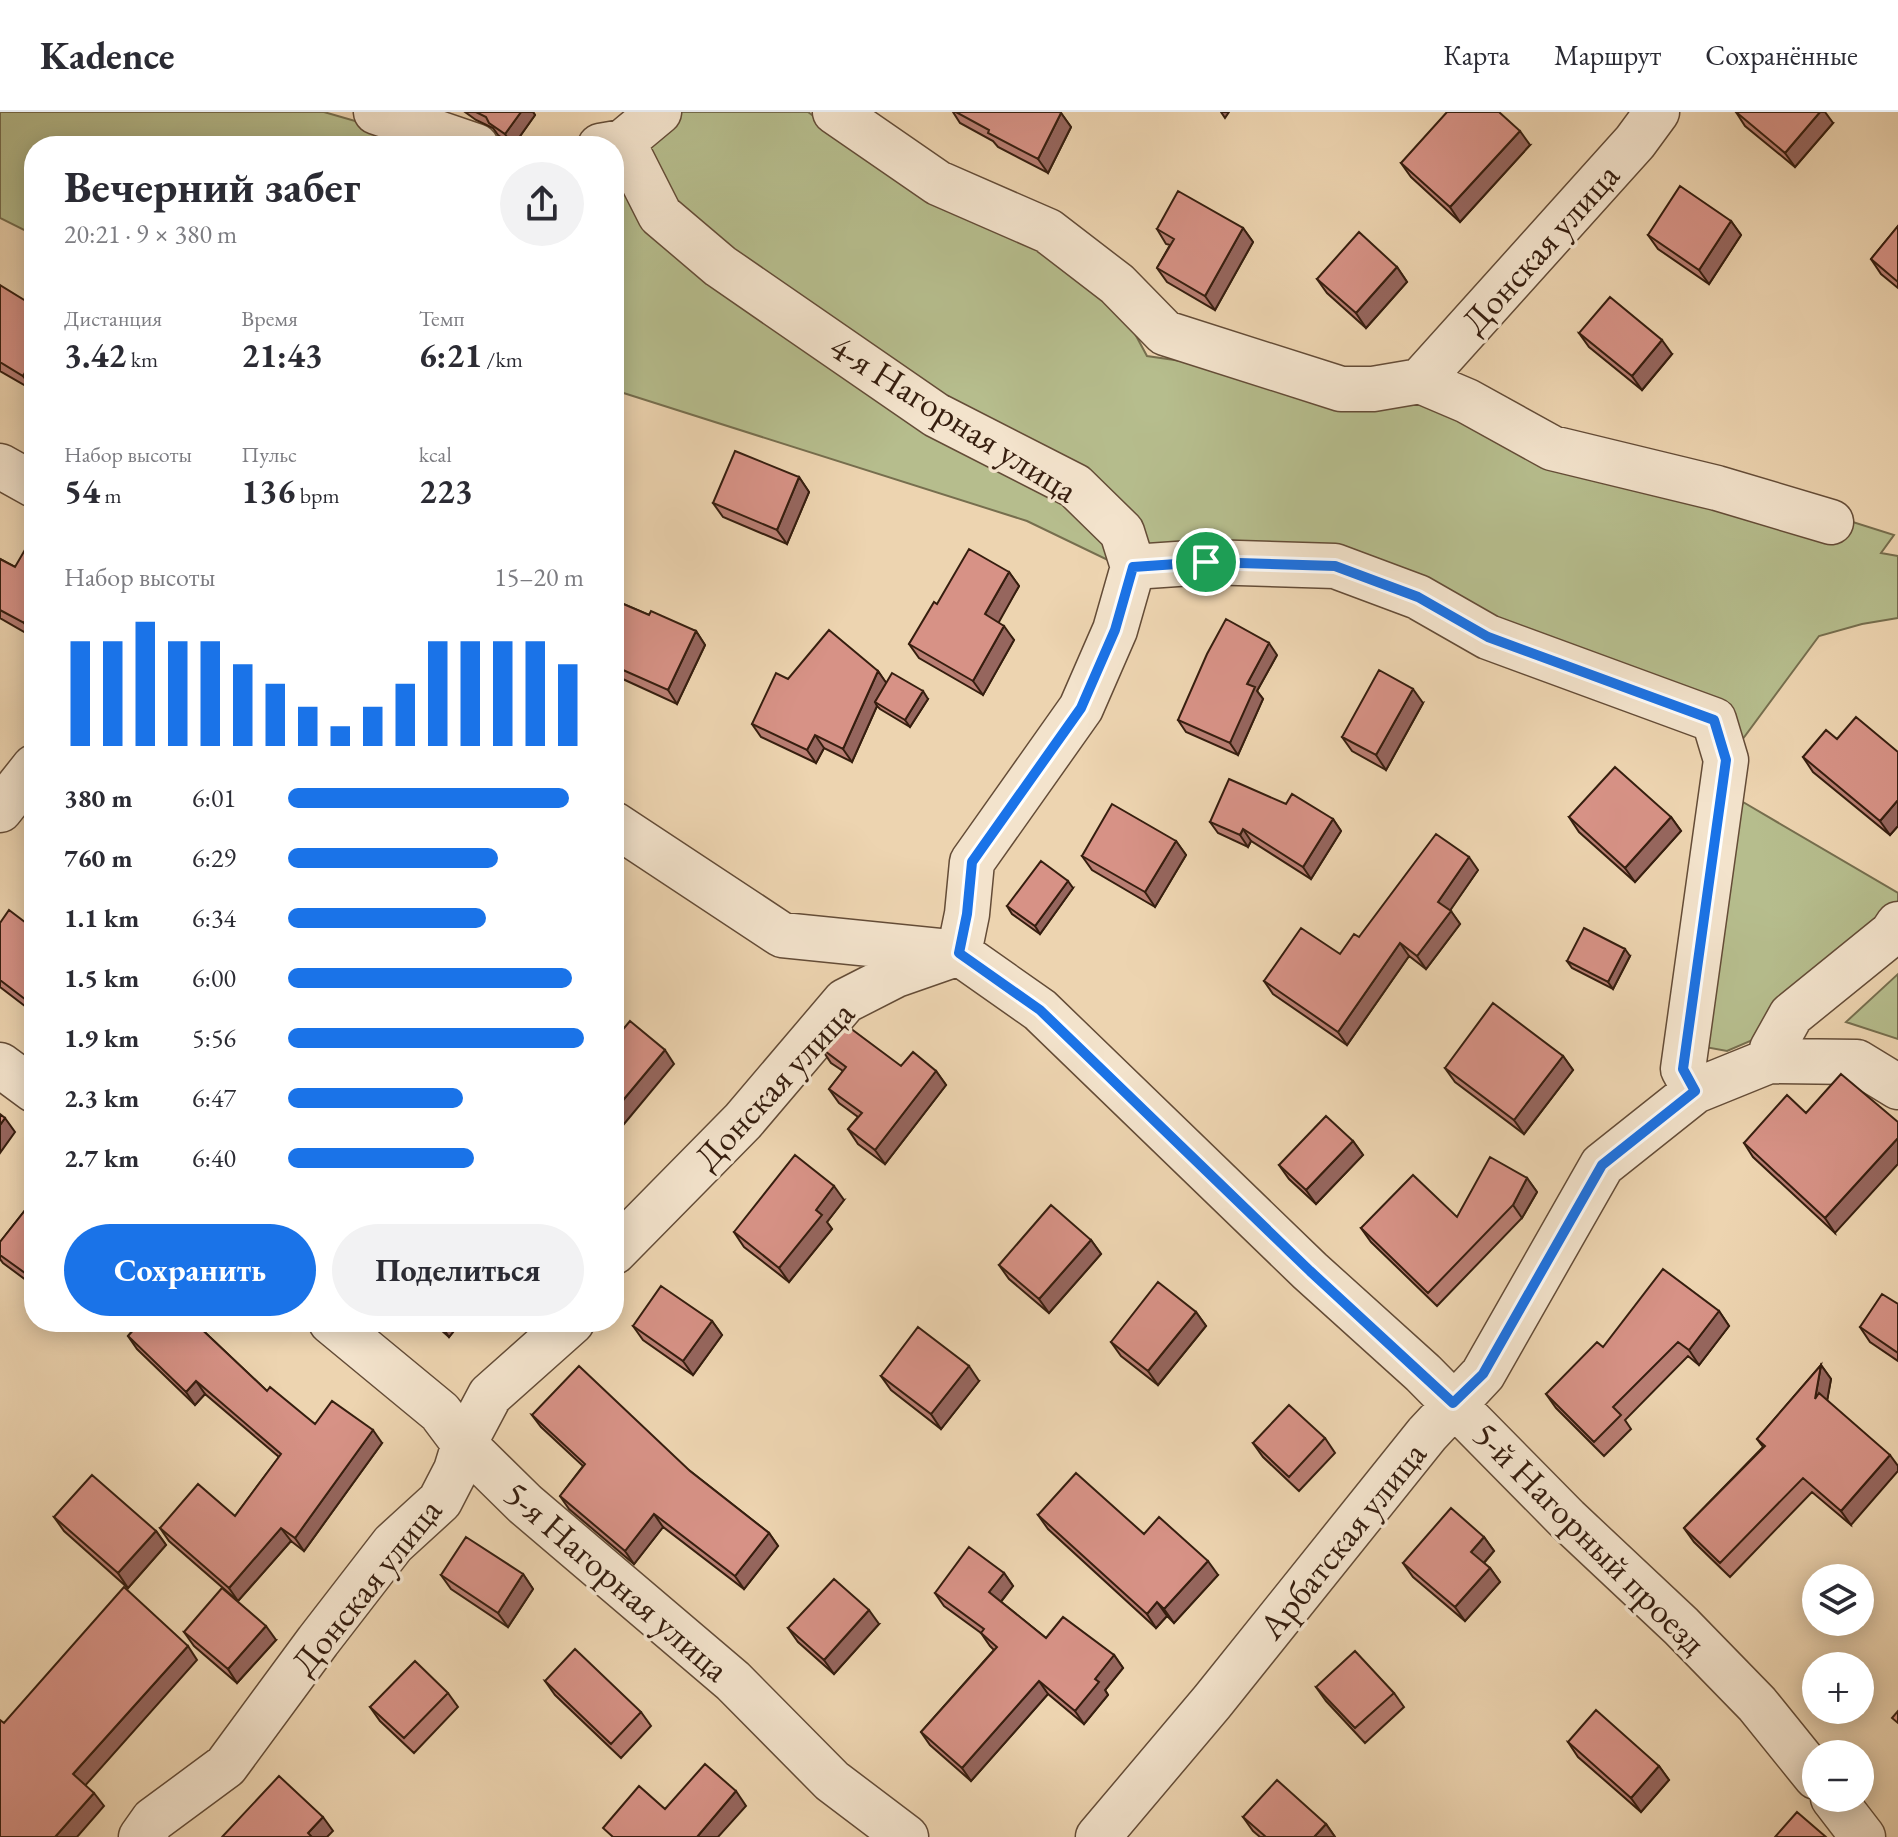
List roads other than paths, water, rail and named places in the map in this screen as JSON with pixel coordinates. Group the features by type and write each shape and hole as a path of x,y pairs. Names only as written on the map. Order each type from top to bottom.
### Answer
{"street":[{"path":"376,112 447,136"},
{"path":"624,138 641,130 659,112"},
{"path":"835,112 938,183 1048,231 1117,284 1165,333 1341,389 1373,389 1420,381 1467,401 1552,448 1717,488 1831,522"},
{"name":"Донская улица","path":"1420,381 1635,142 1657,112"},
{"name":"4-я Нагорная улица","path":"624,162 660,215 720,266 936,415 1075,486 1122,532 1133,567"},
{"path":"0,466 24,479"},
{"path":"959,953 967,914 972,862 1081,708 1115,630 1133,567 1206,562 1335,566 1418,597 1488,637 1714,720 1726,760 1683,1069 1695,1091 1769,1061 1857,1062 1898,1087"},
{"path":"0,810 24,780"},
{"name":"5-й Нагорный проезд","path":"624,831 782,935 959,953 1040,1010 1310,1271 1453,1403 1567,1519 1681,1626 1757,1704 1802,1760"},
{"path":"1769,1061 1772,1049 1791,1015 1892,933 1898,924"},
{"name":"Донская улица","path":"624,1242 743,1121 845,1001 896,975 959,953"},
{"path":"0,1065 24,1083"},
{"name":"Арбатская улица","path":"1098,1837 1212,1702 1453,1403 1483,1374 1602,1165 1695,1091"},
{"name":"5-я Нагорная улица","path":"343,1332 440,1412 464,1444 525,1504 733,1681 832,1781 906,1837"},
{"name":"Донская улица","path":"141,1837 153,1820 226,1766 393,1544 440,1501 456,1470 464,1444 490,1395 561,1332"},
{"path":"440,1501 517,1508 525,1504"},
{"path":"1844,1812 1863,1837"}]}
